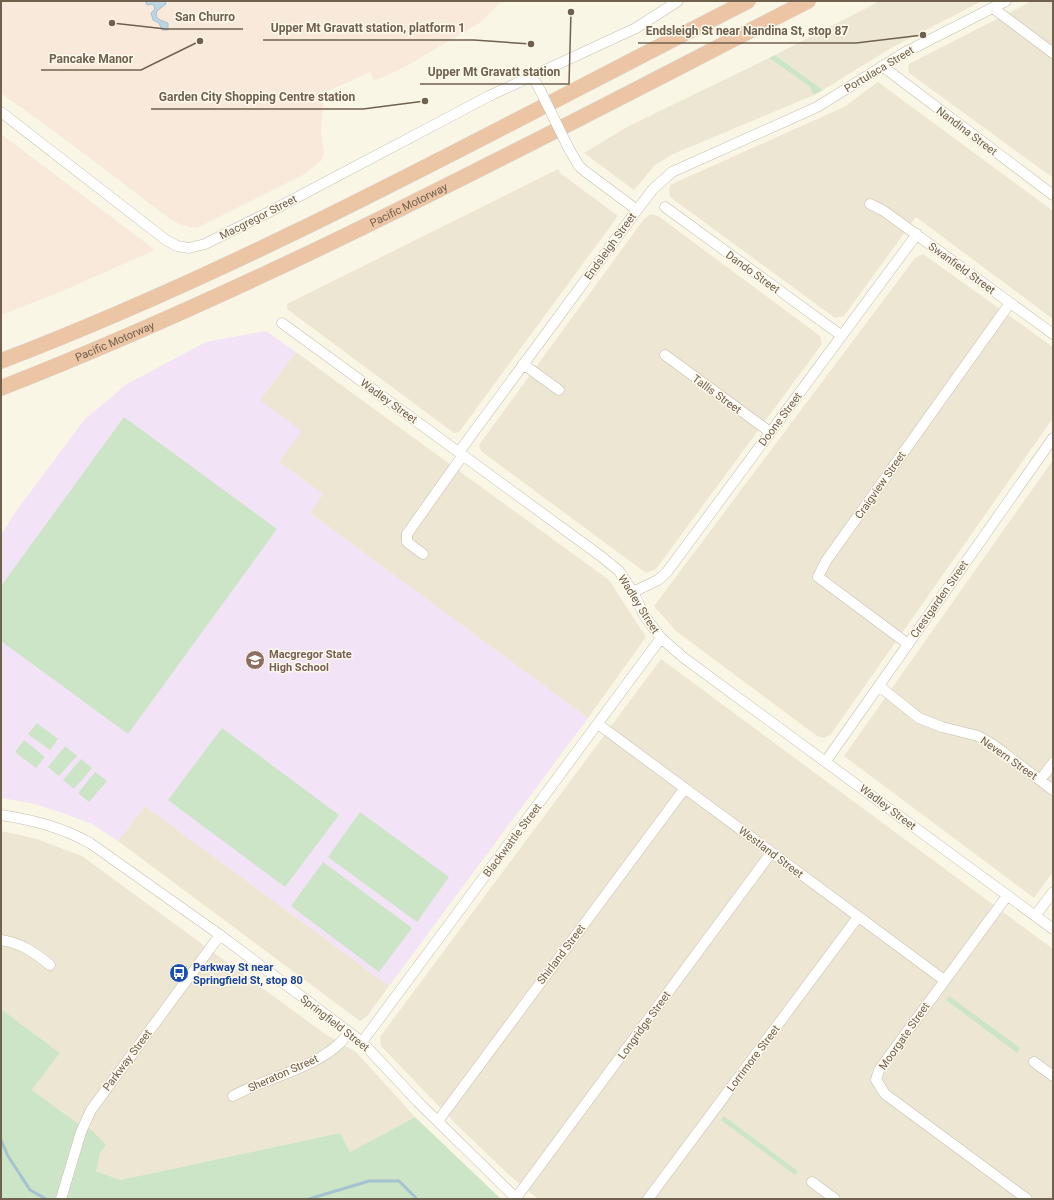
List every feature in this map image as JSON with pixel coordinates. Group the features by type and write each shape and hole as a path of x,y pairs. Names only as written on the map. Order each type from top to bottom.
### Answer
{"highway":[{"path":"1,361 114,316 296,234 748,1"},
{"name":"Pacific Motorway","path":"1,388 123,339 324,247 435,192 808,1"}],"street":[{"name":"Macgregor Street","path":"1,112 166,240 177,246 189,248 205,244 273,210 430,126 532,76 636,28 678,1"},
{"name":"Portulaca Street","path":"817,107 904,53 1006,1"},
{"path":"993,8 1053,53"},
{"name":"Nandina Street","path":"882,66 1053,195"},
{"path":"532,76 579,166 637,210"},
{"name":"Endsleigh Street","path":"423,554 407,542 407,534 523,364 653,189 672,172 817,107"},
{"name":"Swanfield Street","path":"870,204 884,210 1053,334"},
{"name":"Dando Street","path":"664,207 842,336"},
{"name":"Doone Street","path":"633,592 658,580 667,572 916,234"},
{"name":"Craigview Street","path":"908,644 818,577 831,554 1010,303"},
{"name":"Wadley Street","path":"282,323 619,571 633,592 644,615 661,638 684,658 1053,929"},
{"name":"Tallis Street","path":"665,355 770,432"},
{"path":"523,364 559,390"},
{"name":"Crestgarden Street","path":"826,761 1053,438"},
{"name":"Blackwattle Street","path":"362,1042 661,638"},
{"name":"Nevern Street","path":"879,686 919,718 942,728 978,736 992,744 1053,790"},
{"name":"Westland Street","path":"598,724 944,980"},
{"path":"1040,780 1053,763"},
{"name":"Shirland Street","path":"438,1121 685,788"},
{"name":"Springfield Street","path":"1,815 46,824 74,834 90,842 220,935 362,1042 438,1121 516,1198"},
{"name":"Longridge Street","path":"516,1198 771,852"},
{"path":"1035,916 1053,892"},
{"name":"Moorgate Street","path":"1007,896 879,1070 876,1080 885,1094 1027,1199"},
{"name":"Lorrimore Street","path":"648,1199 858,917"},
{"name":"Parkway Street","path":"60,1199 81,1132 91,1110 220,935"},
{"path":"1,940 13,942 30,949 50,965"},
{"name":"Sheraton Street","path":"233,1096 248,1088 289,1072 332,1050 349,1032"},
{"path":"1034,1062 1053,1076"},
{"path":"812,1182 835,1199"}],"shaded area":[{"path":"1,1 502,1 481,22 403,68 374,81 370,72 324,93 321,131 324,153 321,161 303,175 197,228 181,225 170,219 1,93"},
{"path":"880,1 982,1 891,48 823,90 775,55"},
{"path":"1032,1 1053,1 1053,178 909,73 908,69 909,64"},
{"path":"769,58 809,86 814,95 673,154 655,165 634,190 584,153 629,126"},
{"path":"878,82 1053,211 1053,319 916,217 844,316 835,318 670,197 670,185 844,107"},
{"path":"1,134 155,250 60,292 1,315"},
{"path":"558,169 560,173 618,216 459,432 454,433 287,309 287,304"},
{"path":"651,214 658,216 820,336 822,344 656,569 646,573 481,451 479,445 644,219"},
{"path":"923,254 1053,347 1053,418 831,734 824,738 817,736 676,631 654,606 915,258"},
{"name":"Macgregor State High School","path":"266,331 296,352 260,400 302,431 279,462 323,494 310,513 588,718 389,986 145,806 118,841 92,824 63,813 31,803 1,798 1,535 14,514 85,419 127,384 206,342"},
{"path":"296,352 609,580 646,637 588,718 310,513 323,494 279,462 260,400"},
{"path":"1053,460 1053,872 1034,898 844,756"},
{"path":"661,659 1053,949 1053,1199 538,1199 508,1174 456,1124 381,1046 380,1037","holes":["724,1116 798,1171 795,1175"]},
{"path":"145,806 389,986 367,1016 360,1021 118,841"},
{"path":"1,831 37,839 82,856 325,1034 356,1052 415,1117 350,1152 340,1133 120,1180 95,1171 100,1153 106,1145 93,1131 76,1122 32,1090 60,1053 1,1009"}],"green space":[{"path":"775,55 823,90 814,95 809,86 769,58"},
{"path":"124,417 277,529 128,734 1,641 1,586"},
{"path":"37,723 58,739 50,750 28,734"},
{"path":"222,728 339,815 285,887 168,800"},
{"path":"24,740 45,757 36,768 15,752"},
{"path":"65,746 77,756 59,776 48,767"},
{"path":"81,759 92,768 74,789 63,780"},
{"path":"95,772 107,781 89,802 78,793"},
{"path":"360,812 449,877 417,922 328,857"},
{"path":"323,862 412,928 379,972 291,906"},
{"path":"949,996 1020,1048 1017,1053 946,1000"},
{"path":"1,1009 60,1053 32,1090 76,1122 93,1131 106,1145 100,1153 96,1171 120,1180 340,1133 350,1152 415,1117 501,1199 1,1199"},
{"path":"724,1116 798,1171 795,1175 721,1120"}],"water":[{"path":"145,1 165,1 166,4 157,11 156,16 160,20 168,23 168,30 162,30 159,23 153,20 151,13 155,9 153,4 147,5"}],"waterway":[{"path":"1,1140 8,1156 30,1190 46,1199"},
{"path":"309,1199 369,1181 399,1181 417,1199"}],"place":[{"name":"Upper Mt Gravatt station","path":"571,12"},
{"name":"San Churro","path":"112,23"},
{"name":"Endsleigh St near Nandina St, stop 87","path":"923,35"},
{"name":"Pancake Manor","path":"200,41"},
{"name":"Upper Mt Gravatt station, platform 1","path":"531,44"},
{"name":"Garden City Shopping Centre station","path":"425,101"},
{"name":"Macgregor State High School","path":"255,660"},
{"name":"Parkway St near Springfield St, stop 80","path":"179,973"}]}
